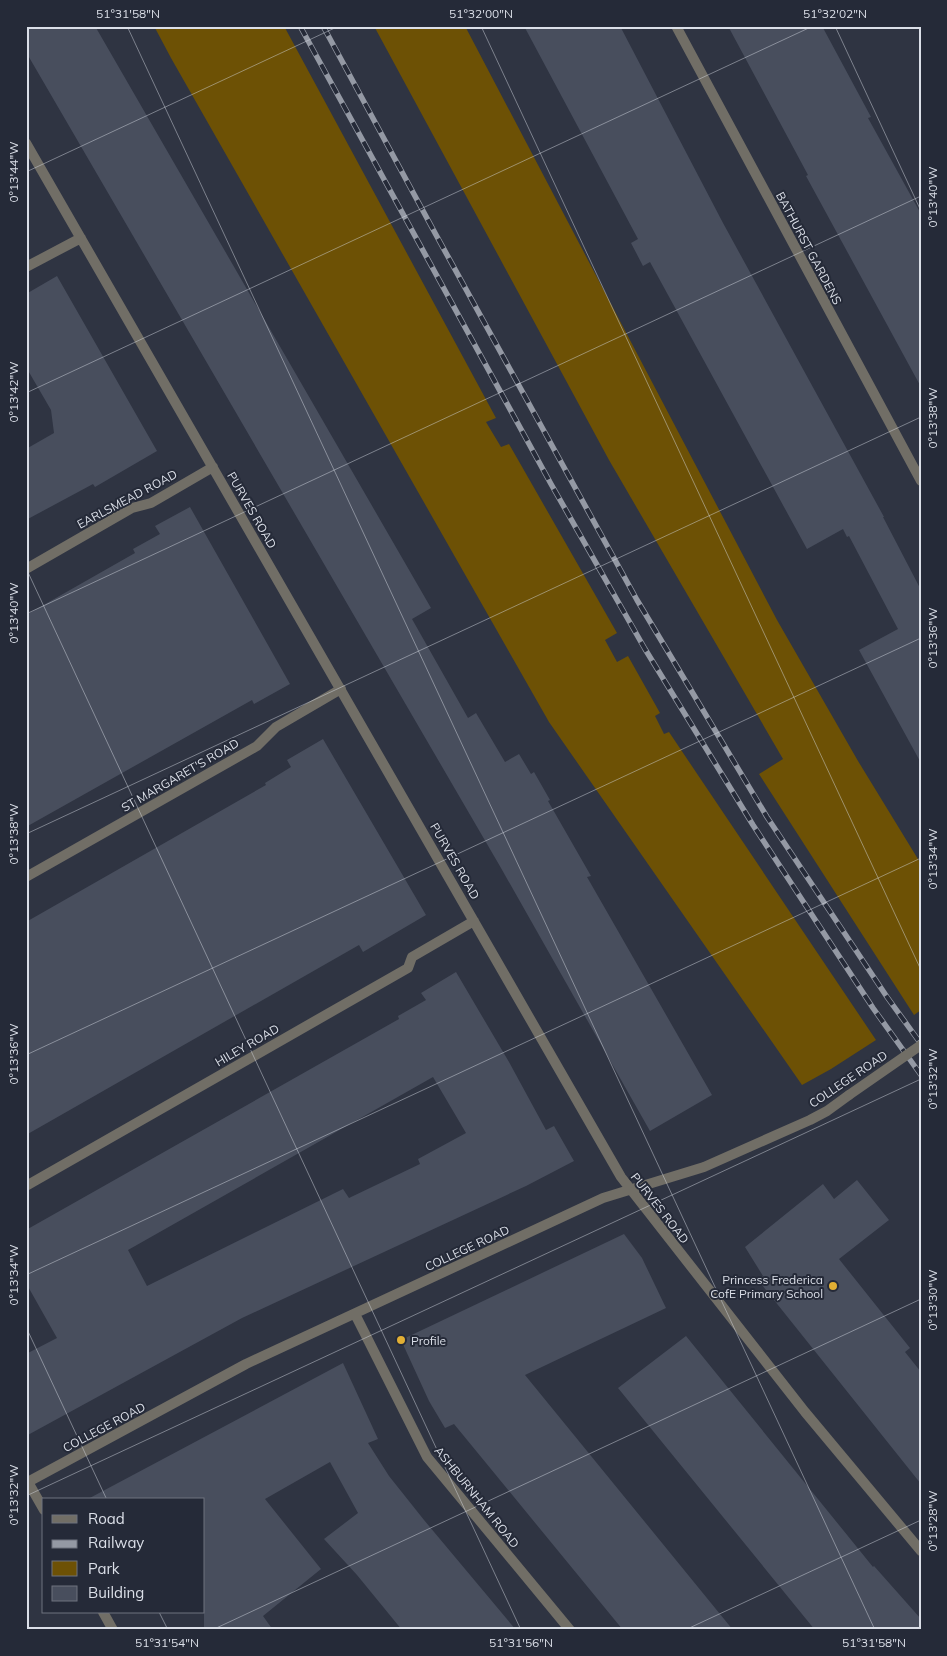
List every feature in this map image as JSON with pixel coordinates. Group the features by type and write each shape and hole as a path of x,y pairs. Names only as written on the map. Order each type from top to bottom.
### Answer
{"street":[{"name":"BATHURST GARDENS","path":"676,26 921,481"},
{"name":"PURVES ROAD","path":"26,143 621,1177 805,1412 921,1551"},
{"path":"26,266 81,238"},
{"name":"EARLSMEAD ROAD","path":"26,569 132,508 151,503 213,467"},
{"name":"ST MARGARET'S ROAD","path":"26,877 257,746 276,727 341,689"},
{"name":"HILEY ROAD","path":"26,1186 408,968 412,957 474,921"},
{"name":"COLLEGE ROAD","path":"27,1483 246,1364 603,1198 704,1167 810,1120 827,1111 921,1045"},
{"name":"ASHBURNHAM ROAD","path":"355,1314 427,1457 570,1630"},
{"path":"27,1483 42,1507"},
{"path":"103,1614 113,1630"}],"green space":[{"path":"154,26 284,26 496,418 486,422 501,447 509,444 617,633 605,640 617,662 628,656 660,713 655,716 664,734 669,732 876,1040 802,1085 549,722"},
{"path":"374,26 465,26 777,620 858,761 921,864 921,1010 914,1015 759,774 783,759 609,460"}],"building":[{"path":"26,26 95,26 431,608 412,619 468,718 476,713 505,762 519,754 531,774 534,772 550,800 548,801 591,876 587,877 712,1095 650,1131 501,868 26,52"},
{"path":"524,26 620,26 723,223 884,517 921,590 921,763 859,650 898,629 849,536 847,537 843,529 807,549 650,262 643,266 631,243 638,239"},
{"path":"728,26 822,26 871,117 868,118 921,214 921,387 806,176 808,175"},
{"path":"57,276 157,451 95,487 93,484 26,520 26,449 54,433 51,410 26,367 26,294"},
{"path":"190,507 290,684 254,704 252,700 26,827 26,615 135,553 133,549 160,534 155,526"},
{"path":"323,739 426,915 363,952 359,945 26,1135 26,922 266,785 265,783 291,767 287,760"},
{"path":"456,972 509,1062 546,1130 554,1126 574,1161 526,1186 242,1318 26,1436 26,1354 57,1338 26,1283 26,1230 399,1019 398,1016 426,1000 421,993","holes":["433,1077 466,1133 418,1159 420,1164 349,1198 343,1189 147,1286 128,1250"]},
{"path":"857,1180 889,1220 839,1259 910,1348 905,1352 921,1372 921,1484 758,1280 763,1276 745,1247 823,1184 834,1199"},
{"path":"624,1234 642,1258 666,1308 525,1375 733,1630 623,1630 454,1424 445,1428 429,1401 401,1340"},
{"path":"686,1336 873,1567 921,1619 921,1630 815,1630 618,1388"},
{"path":"343,1363 378,1439 368,1443 389,1476 516,1630 402,1630 357,1575 324,1539 358,1513 330,1462 265,1499 321,1569 263,1616 273,1630 204,1630 205,1498 90,1498"}],"railway":[{"path":"300,26 551,484 645,649 753,825 873,1008 921,1075"},
{"path":"323,26 637,600 767,817 887,997 921,1044"}],"place":[{"name":"Princess Frederica CofE Primary School","path":"833,1286"},
{"name":"Profile","path":"401,1340"}]}
